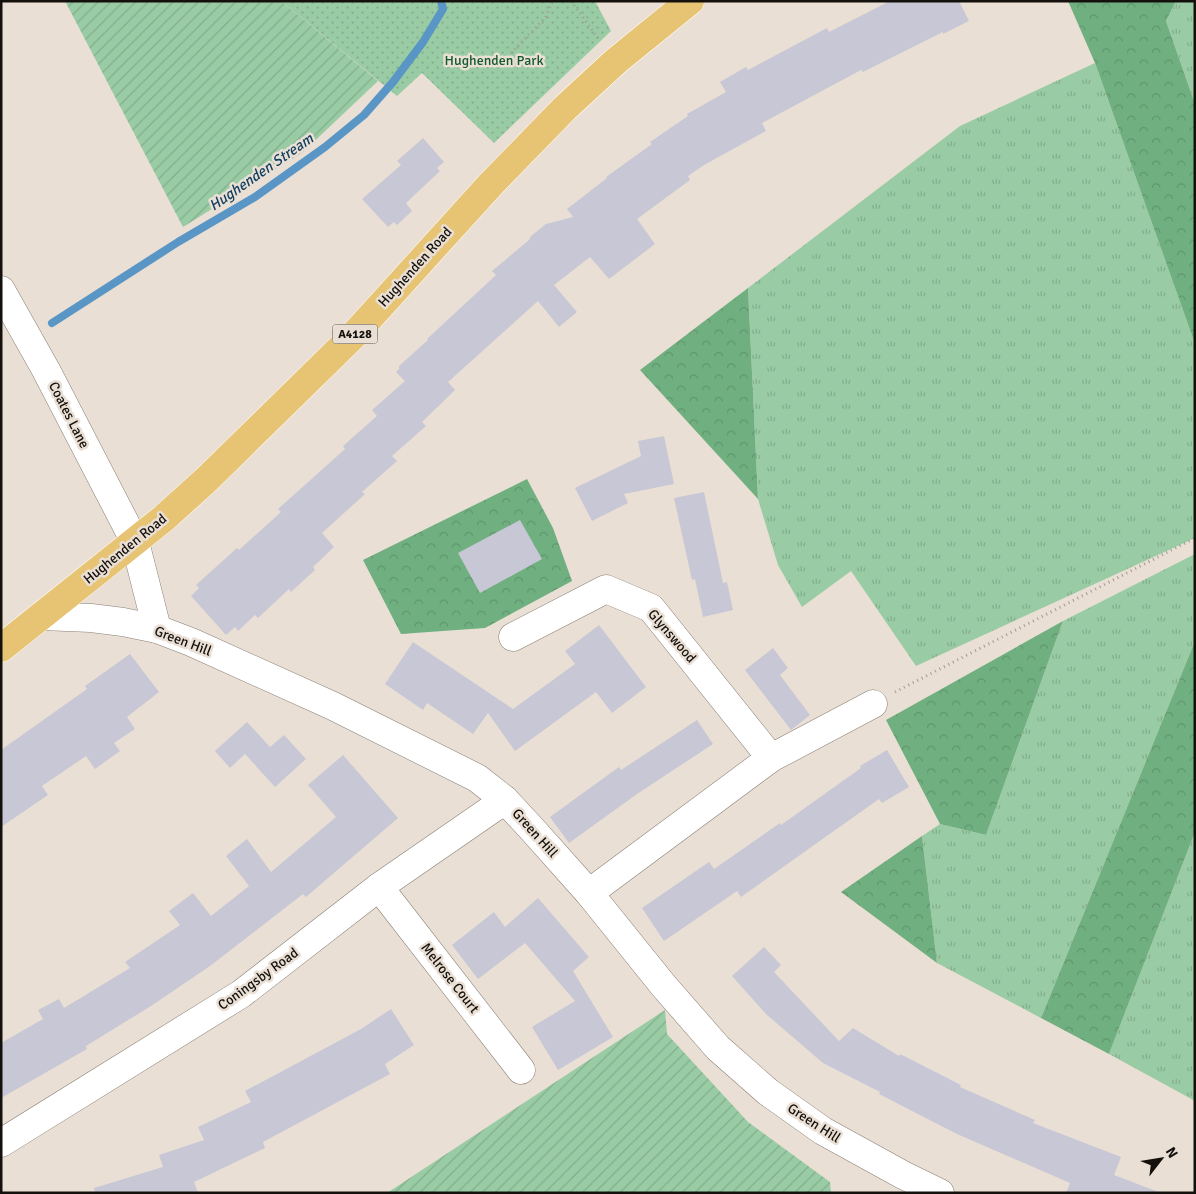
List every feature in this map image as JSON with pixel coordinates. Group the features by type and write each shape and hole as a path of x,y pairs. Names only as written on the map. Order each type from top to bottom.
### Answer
{"main road":[{"name":"Hughenden Road","path":"1,648 135,542 205,481 354,335 490,185 565,108 616,61 690,1"}],"street":[{"name":"Coates Lane","path":"1,290 46,370 135,542 157,630"},
{"name":"Glynswood","path":"514,637 606,589 651,608 771,758"},
{"name":"Green Hill","path":"42,616 90,618 123,622 157,630 191,642 333,706 476,778 505,800 589,893 663,985 718,1048 768,1092 823,1131 902,1175 940,1193"},
{"path":"589,893 771,758 873,704"},
{"name":"Coningsby Road","path":"1,1143 241,994 379,887 505,800"},
{"name":"Melrose Court","path":"379,887 521,1070"}],"path":[{"path":"511,53 546,17 552,1"},
{"path":"571,1 616,61"},
{"path":"873,704 1195,538"}],"green space":[{"path":"65,1 281,1 378,81 303,152 183,227"},
{"name":"Hughenden Park","path":"281,1 595,1 611,31 494,143 422,73 397,96"},
{"path":"1068,1 1176,1 1166,21 1195,104 1195,344 1095,63"},
{"path":"1176,1 1195,1 1195,104 1166,21"},
{"path":"1095,63 1195,344 1195,538 916,666 851,571 802,607 778,565 758,499 748,288 960,126"},
{"path":"748,288 758,499 640,370"},
{"path":"527,479 553,528 572,581 485,628 401,634 363,560"},
{"path":"1195,554 1195,641 1041,1018 937,963 922,836 940,824 986,835 1063,621"},
{"path":"1063,621 986,835 940,824 886,720"},
{"path":"1195,641 1195,832 1109,1054 1041,1018"},
{"path":"1195,832 1195,1101 1109,1054"},
{"path":"922,836 937,963 841,892"},
{"path":"665,1010 667,1034 748,1122 830,1182 831,1193 387,1193"}],"building":[{"path":"890,1 959,1 969,21 863,72 861,70 762,123 766,131 704,165 688,176 690,180 637,219 655,244 609,279 590,257 554,285 577,312 559,327 538,301 448,382 455,390 422,422 426,426 392,456 397,461 362,492 365,494 322,533 334,547 313,567 315,570 291,592 289,589 258,618 255,615 238,631 235,627 226,635 191,596 199,588 196,585 281,512 278,509 345,449 343,446 377,416 372,410 405,381 396,372 399,366 496,275 492,271 546,224 573,217 567,209 606,177 652,144 650,142 688,116 687,114 726,92 720,82 746,67 748,70 827,28 829,32"},
{"path":"423,138 444,162 437,168 440,171 406,203 412,211 397,225 394,222 388,227 362,199 401,165 397,161"},
{"path":"664,436 674,484 624,494 628,503 592,521 575,488 641,456 638,441"},
{"path":"704,492 723,583 727,582 733,610 703,617 695,579 692,580 674,498"},
{"path":"520,520 542,559 480,593 458,553"},
{"path":"599,625 646,687 612,713 596,692 515,751 488,713 473,734 427,703 423,710 385,684 413,642 513,709 575,664 565,651"},
{"path":"773,648 788,668 780,675 810,715 791,730 745,670"},
{"path":"130,654 159,692 127,717 135,729 114,743 120,751 95,769 86,756 42,786 48,795 1,827 1,750 87,689 85,686"},
{"path":"697,720 713,744 637,794 569,843 550,817 619,767 621,770"},
{"path":"247,722 270,747 284,735 306,759 275,787 245,754 230,768 215,751"},
{"path":"887,750 909,787 882,803 879,799 741,897 737,891 664,941 642,908 709,862 714,869 780,823 781,825 861,768 860,766"},
{"path":"343,755 398,818 306,897 303,894 210,966 151,1006 86,1046 87,1049 1,1098 1,1043 43,1019 38,1010 59,999 64,1008 130,968 125,962 180,925 169,911 193,893 211,916 249,886 226,856 247,839 271,872 336,817 308,785"},
{"path":"538,898 589,957 573,971 613,1037 558,1070 532,1027 575,1001 525,943 478,979 452,945 494,912 505,927"},
{"path":"764,947 781,965 774,972 839,1041 853,1028 899,1056 900,1054 961,1085 960,1087 1035,1120 1033,1123 1121,1157 1114,1175 1156,1191 1156,1193 1066,1193 1070,1183 957,1134 823,1063 767,1015 732,976"},
{"path":"391,1009 414,1045 385,1064 390,1074 263,1142 265,1148 194,1182 198,1193 95,1193 94,1188 163,1167 159,1155 204,1140 198,1127 251,1102 245,1091 361,1029"}],"waterway":[{"name":"Hughenden Stream","path":"52,323 178,242 255,197 325,147 364,115 393,82 423,42 443,9 441,1"}]}
